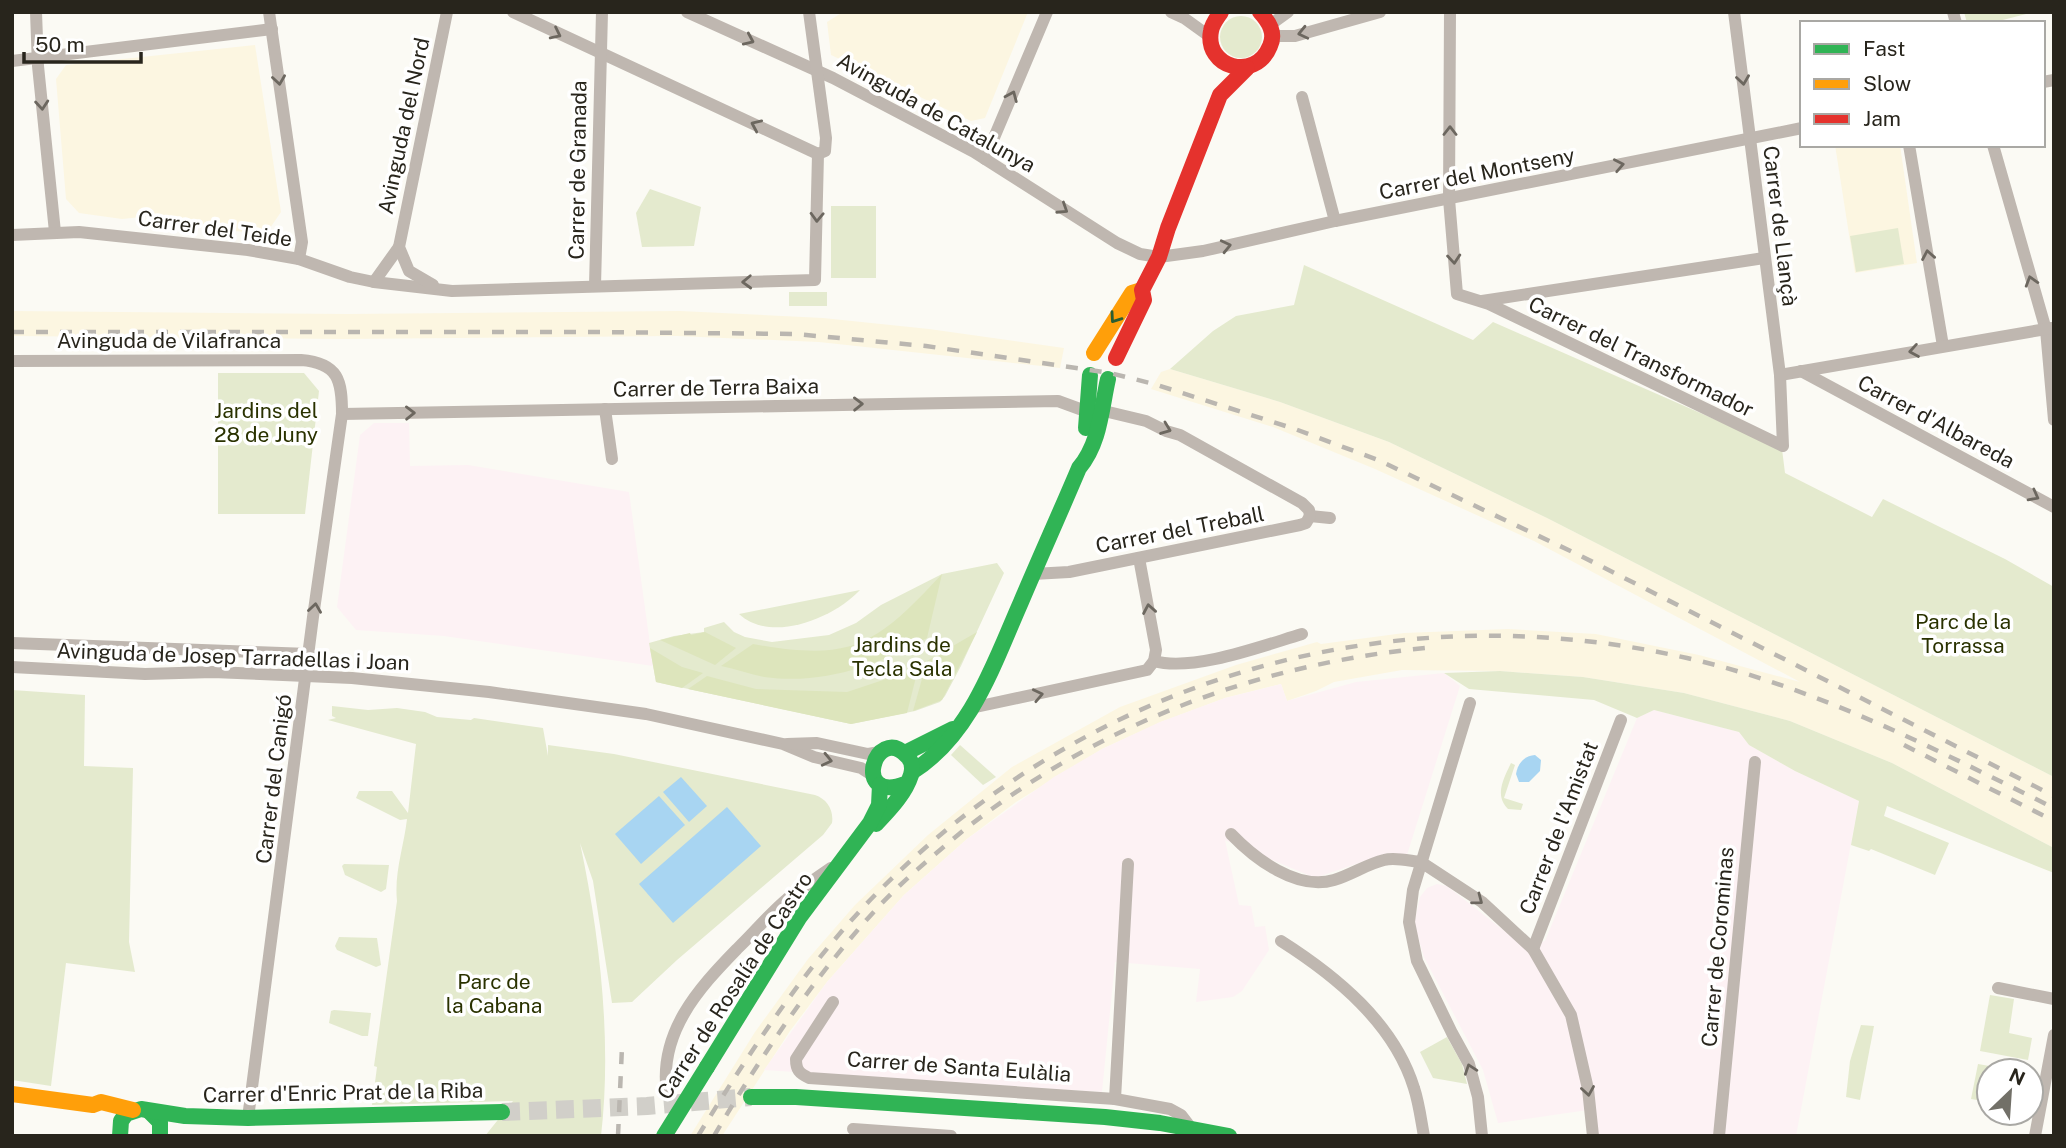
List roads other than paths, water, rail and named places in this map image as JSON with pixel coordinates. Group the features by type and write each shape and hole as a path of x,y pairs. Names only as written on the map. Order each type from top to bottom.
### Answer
{"street":[{"path":"36,12 55,232"},
{"path":"269,12 302,242 299,259"},
{"name":"Avinguda del Nord","path":"374,282 399,247 447,12"},
{"path":"513,12 600,55 818,154 825,151 826,138 811,13"},
{"name":"Carrer de Granada","path":"594,286 602,12"},
{"name":"Avinguda de Catalunya","path":"687,12 817,70 985,159 1117,243 1140,254 1159,257"},
{"path":"985,159 1047,12"},
{"path":"1171,12 1209,36"},
{"path":"1267,24 1288,12"},
{"path":"1267,24 1295,36 1380,12"},
{"path":"1449,199 1450,12"},
{"name":"Carrer de Llançà","path":"1734,12 1780,375 1783,446"},
{"path":"1184,18 1218,15 1209,36 1210,45 1218,59 1220,96"},
{"path":"1218,59 1231,67 1247,68 1255,65 1268,53 1267,24"},
{"path":"12,61 272,29"},
{"path":"1116,358 1144,300 1142,290 1159,257 1220,96 1247,68"},
{"path":"1303,97 1335,221"},
{"name":"Carrer del Montseny","path":"1159,257 1203,251 1335,221 1800,128"},
{"path":"1909,147 1943,346"},
{"path":"1994,147 2050,329 2054,420"},
{"name":"Carrer del Teide","path":"12,235 87,232 258,251 299,259 350,277 374,282 452,291 815,280 818,154"},
{"name":"Carrer del Transformador","path":"1449,199 1457,294 1482,301 1783,446"},
{"name":"Avinguda del Nord","path":"399,247 405,265"},
{"path":"1482,301 1764,258"},
{"name":"Carrer del Teide","path":"405,265 423,281 452,291"},
{"path":"1094,353 1132,293 1142,290"},
{"path":"1780,375 2050,329"},
{"name":"Avinguda de Vilafranca","path":"12,361 291,359 309,360 326,366"},
{"name":"Carrer del Canigó","path":"248,1118 342,414 340,382 326,366"},
{"name":"Carrer d'Albareda","path":"1801,371 2054,507"},
{"name":"Carrer de Rosalía de Castro","path":"860,838 878,822 900,794 908,778 943,747 971,708 998,656 1079,468 1087,460 1093,447 1094,411 1090,375"},
{"name":"Carrer de Rosalía de Castro","path":"1094,411 1108,379"},
{"name":"Carrer de Terra Baixa","path":"342,414 1058,401 1146,421 1180,435 1302,503 1309,510 1310,516"},
{"path":"605,409 612,459"},
{"name":"Carrer del Treball","path":"1034,574 1069,572 1300,525 1306,523 1310,516 1330,518"},
{"path":"971,708 1142,673 1154,661 1156,650 1139,558"},
{"path":"1154,661 1167,665 1221,658 1302,635"},
{"path":"12,643 309,654"},
{"name":"Avinguda de Josep Tarradellas i Joan","path":"12,667 145,674 213,672 306,676 422,684 557,701 646,714 783,744 814,757 860,768 876,780"},
{"path":"1470,703 1413,890 1409,922 1418,961 1469,1064 1478,1097 1482,1136"},
{"name":"Carrer de l'Amistat","path":"1533,949 1621,720"},
{"name":"Carrer de Rosalía de Castro","path":"905,753 956,728"},
{"name":"Avinguda de Josep Tarradellas i Joan","path":"783,744 817,743 868,754 880,752"},
{"path":"892,748 905,753 909,759 908,778 892,789 876,780 873,762 880,752 892,748"},
{"name":"Carrer de Corominas","path":"1719,1136 1755,762"},
{"name":"Carrer de Rosalía de Castro","path":"664,1136 793,929 860,838 878,806 876,780"},
{"path":"1231,834 1252,856 1283,873 1314,883 1333,880 1386,859 1421,862 1482,902 1533,949 1571,1015 1588,1089 1593,1136"},
{"name":"Carrer de Rosalía de Castro","path":"667,1094 664,1079 667,1054 680,1020 699,989 786,900 843,860"},
{"path":"1115,1099 1128,864"},
{"path":"1281,941 1311,960 1358,1000 1380,1025 1398,1052 1414,1087 1424,1136"},
{"path":"1998,988 2054,999"},
{"name":"Carrer de Santa Eulàlia","path":"833,1002 796,1059 800,1074 809,1078 1115,1099 1170,1108 1181,1115 1191,1128"},
{"path":"2035,1136 2054,1035"},
{"name":"Carrer d'Enric Prat de la Riba","path":"12,1094 93,1105 101,1102 185,1116 248,1118 502,1112"},
{"name":"Carrer de Santa Eulàlia","path":"751,1097 796,1097 1105,1117 1224,1135"},
{"path":"93,1105 112,1119 120,1133"},
{"path":"120,1133 121,1121 141,1110 156,1115 162,1133"},
{"name":"Carrer d'Enric Prat de la Riba","path":"162,1133 185,1116"},
{"path":"853,1129 951,1136"}],"water":[{"path":"1535,755 1541,760 1540,771 1529,782 1519,782 1516,774 1520,763"},
{"path":"681,777 707,806 689,822 663,792"},
{"path":"659,796 685,825 641,864 615,834"},
{"path":"727,807 761,846 673,923 639,884"}],"tunnel":[{"path":"502,1112 647,1106 751,1097"}],"railway":[{"path":"12,332 795,334 926,346 1110,373 1154,384 1295,429 1378,460 1579,555 2054,796"},
{"path":"698,1136 759,1040 827,949 877,893 961,818 1052,756 1149,706 1251,669 1357,646 1466,636 1576,640 1687,658 1736,671 1829,703 1875,722 2054,808"},
{"path":"714,1136 791,1016 857,931 921,866 964,830 1017,792 1071,758 1186,704 1247,683 1309,667 1436,647"},
{"path":"1904,745 2054,821"},
{"path":"618,1136 622,1047"}],"park label":[{"name":"Jardins del 28 de Juny","path":"266,423"},
{"name":"Parc de la Torrassa","path":"1963,634"},
{"name":"Jardins de Tecla Sala","path":"902,657"},
{"name":"Parc de la Cabana","path":"494,994"}]}
